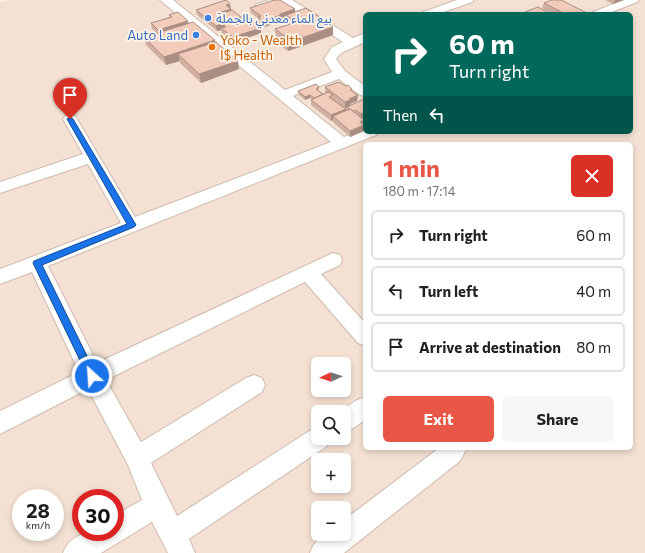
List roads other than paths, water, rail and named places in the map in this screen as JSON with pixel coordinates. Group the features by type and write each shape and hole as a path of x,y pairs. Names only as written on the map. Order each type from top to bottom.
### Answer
{"street":[{"path":"166,0 342,143"},
{"path":"434,12 468,0"},
{"path":"602,12 633,0"},
{"path":"291,1 352,42"},
{"path":"451,6 461,12"},
{"path":"363,38 336,50 330,59 333,66 340,74 363,91"},
{"path":"283,95 340,74"},
{"path":"70,119 132,225"},
{"path":"1,273 37,263 366,134"},
{"path":"0,188 91,156"},
{"path":"0,423 92,376 333,260"},
{"path":"37,263 92,376 136,458 177,544 311,444"},
{"path":"308,272 363,335"},
{"path":"136,458 254,385"},
{"path":"351,416 363,408"},
{"path":"324,553 452,453 454,450"},
{"path":"124,525 158,505"},
{"path":"76,553 96,541"}],"lane":[{"path":"258,5 274,0"}],"place":[{"name":"بيع الماء معدني بالجملة","path":"208,18"},
{"name":"Auto Land","path":"196,35"},
{"name":"Yoko - Wealth I$ Health","path":"212,47"}]}
